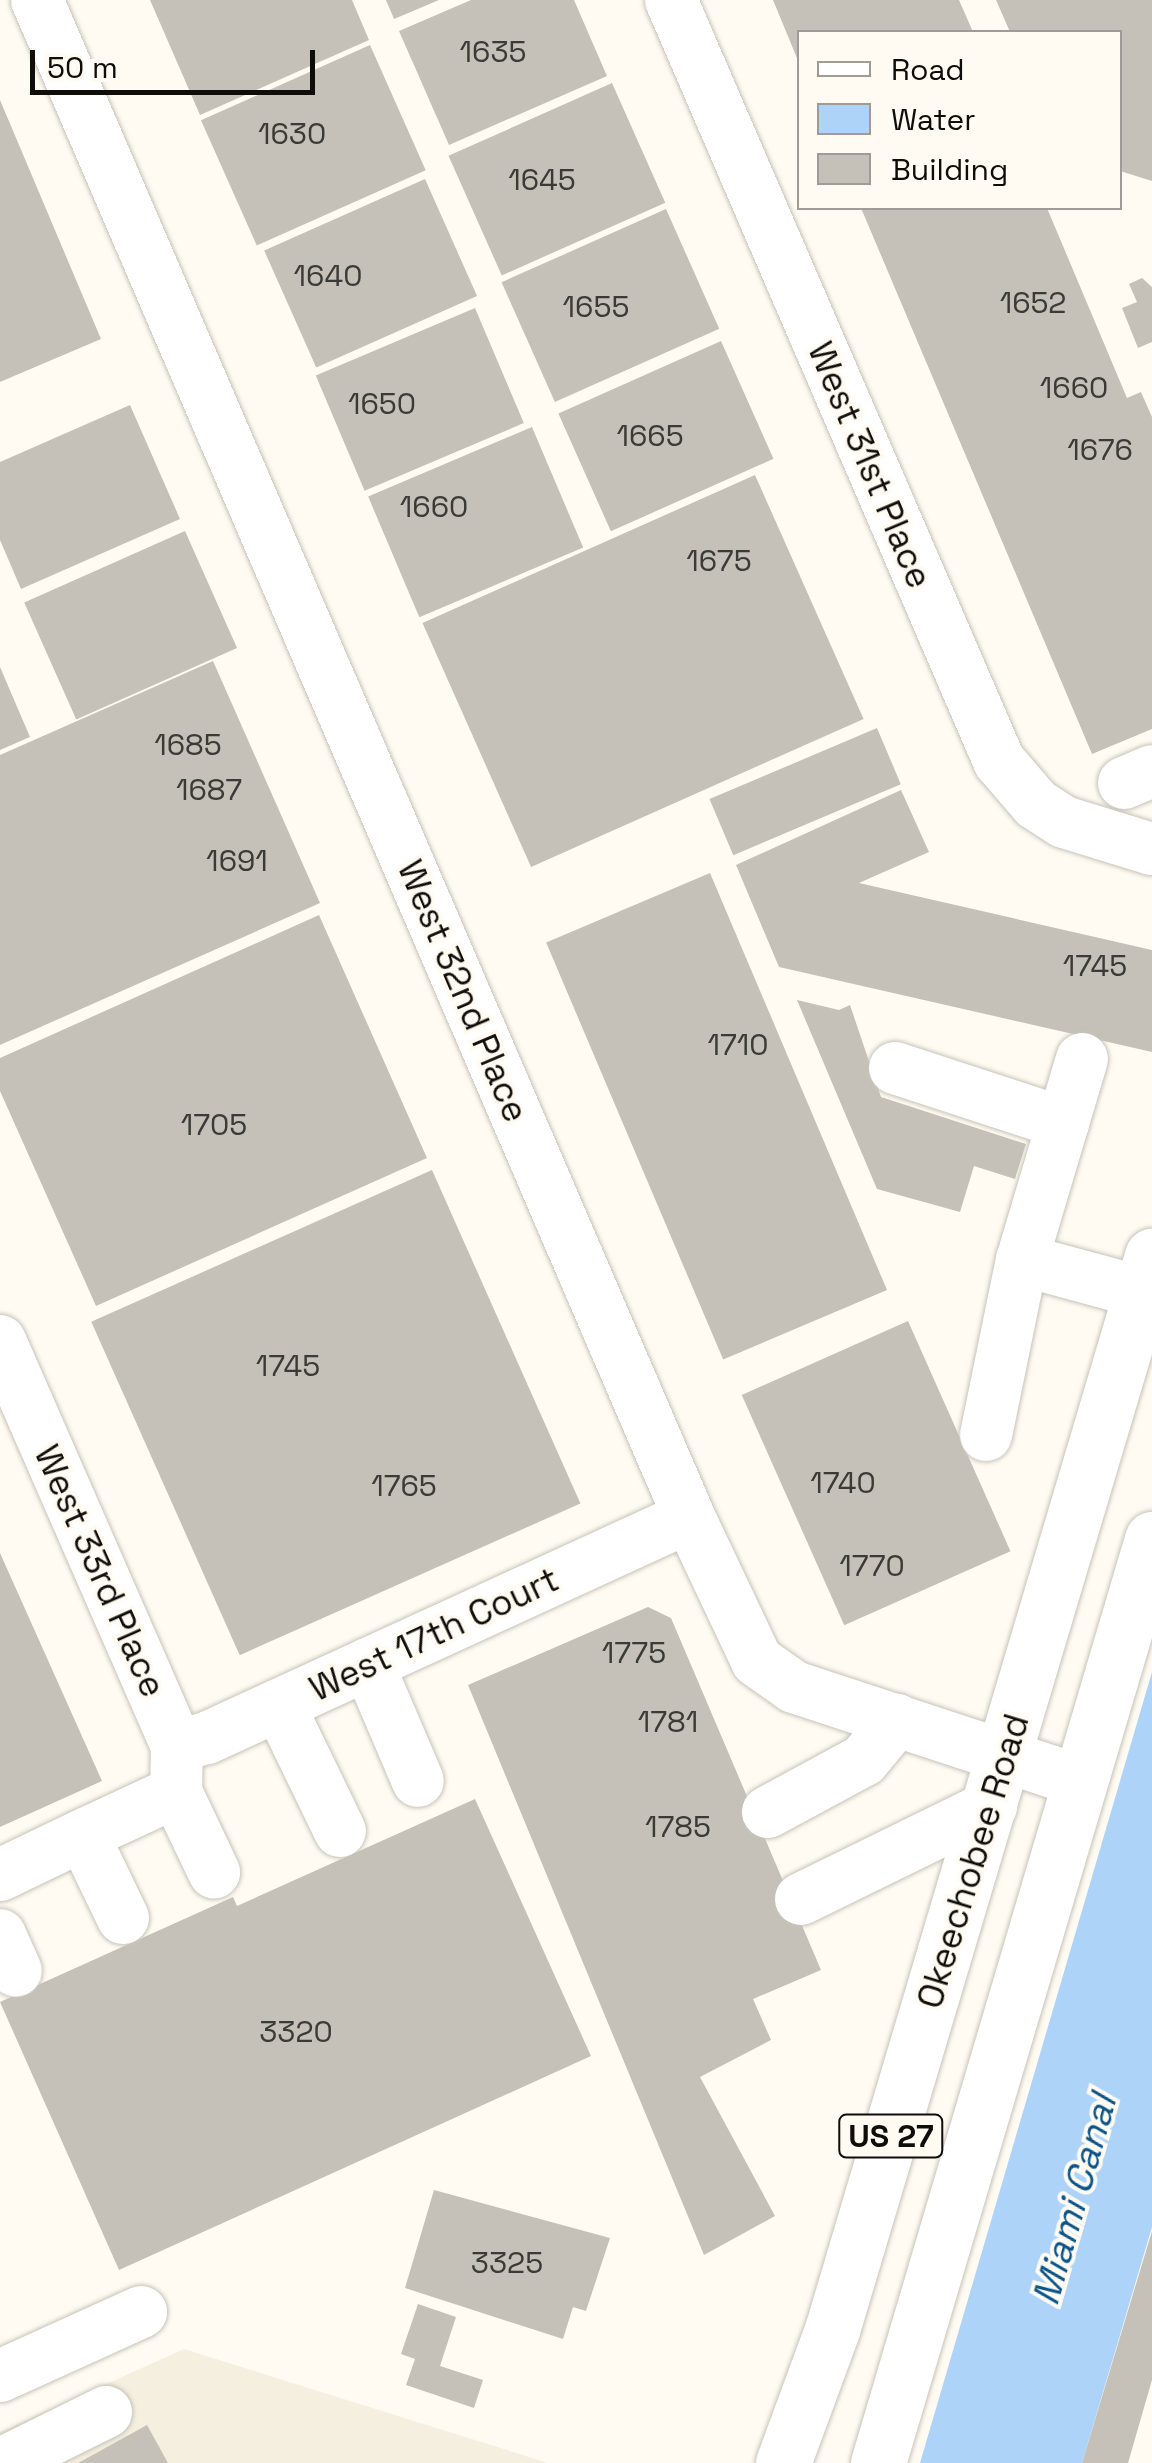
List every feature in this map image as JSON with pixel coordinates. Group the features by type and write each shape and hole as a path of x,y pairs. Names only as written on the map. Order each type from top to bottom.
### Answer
{"highway":[{"name":"Okeechobee Road","path":"783,2463 832,2330 1147,1274"},
{"name":"US 27","path":"878,2463 1152,1539"}],"street":[{"name":"West 32nd Place","path":"38,0 689,1517 756,1660 794,1687 897,1720 998,1780 1080,1781"},
{"name":"West 31st Place","path":"671,0 999,761 1036,804 1064,822 1152,849"},
{"path":"986,1435 1022,1260 1082,1059"},
{"path":"895,1068 1063,1124"},
{"path":"1022,1260 1147,1274"},
{"name":"West 33rd Place","path":"0,1341 177,1769 214,1872"},
{"name":"West 17th Court","path":"0,1875 83,1835 177,1769 279,1705 689,1517"},
{"path":"368,1664 418,1780"},
{"path":"279,1705 340,1831"},
{"path":"768,1812 864,1760 897,1720"},
{"path":"800,1899 998,1780"},
{"path":"83,1835 123,1918"},
{"path":"0,2376 141,2312"},
{"path":"4,2463 106,2412"}],"shaded area":[{"path":"184,2349 548,2463 0,2463 0,2432"}],"water":[{"name":"Miami Canal","path":"1152,1672 1152,2227 1082,2463 920,2463"}],"building":[{"path":"150,0 352,0 369,40 200,115"},
{"path":"386,0 439,0 394,19"},
{"path":"471,0 574,0 607,76 449,145 399,31"},
{"path":"773,0 959,0 972,30 797,30 797,58"},
{"path":"996,0 1152,0 1152,181 1122,172 1122,30 1009,30"},
{"path":"370,45 426,170 257,245 201,120"},
{"path":"612,83 665,203 502,275 448,156"},
{"path":"0,100 101,339 0,382"},
{"path":"425,179 477,296 316,368 264,251"},
{"path":"666,209 719,329 555,402 502,282"},
{"path":"862,210 1048,210 1127,398 1141,392 1152,417 1152,729 1092,754"},
{"path":"1142,278 1152,287 1152,342 1138,348 1122,308 1137,302 1129,284"},
{"path":"475,308 524,423 365,491 316,376"},
{"path":"721,341 773,459 611,531 558,413"},
{"path":"130,405 180,519 21,589 0,540 0,462"},
{"path":"532,427 583,548 419,617 368,497"},
{"path":"755,475 864,719 531,867 422,623"},
{"path":"185,531 237,648 76,720 24,603"},
{"path":"213,661 320,903 0,1045 0,755"},
{"path":"0,667 30,737 0,750"},
{"path":"877,728 901,784 733,855 709,799"},
{"path":"901,790 929,852 859,883 1152,950 1152,1052 779,967 736,865"},
{"path":"710,873 887,1290 723,1360 546,943"},
{"path":"319,915 427,1158 96,1306 0,1091 0,1058"},
{"path":"797,1000 839,1010 850,1005 881,1097 1026,1144 1015,1179 974,1166 960,1212 877,1189"},
{"path":"432,1170 580,1503 240,1655 91,1322"},
{"path":"908,1321 1010,1551 844,1625 742,1395"},
{"path":"0,1553 102,1781 0,1827"},
{"path":"648,1607 671,1618 821,1970 753,1999 771,2040 700,2077 775,2216 704,2255 468,1685"},
{"path":"475,1799 591,2056 119,2270 0,2002 233,1897 237,1906"},
{"path":"434,2190 610,2238 586,2311 573,2307 563,2339 405,2288"},
{"path":"1152,2231 1152,2380 1128,2463 1082,2463"},
{"path":"418,2304 456,2317 440,2366 483,2380 474,2408 406,2385 415,2359 401,2354"},
{"path":"147,2425 168,2463 78,2463"}]}
